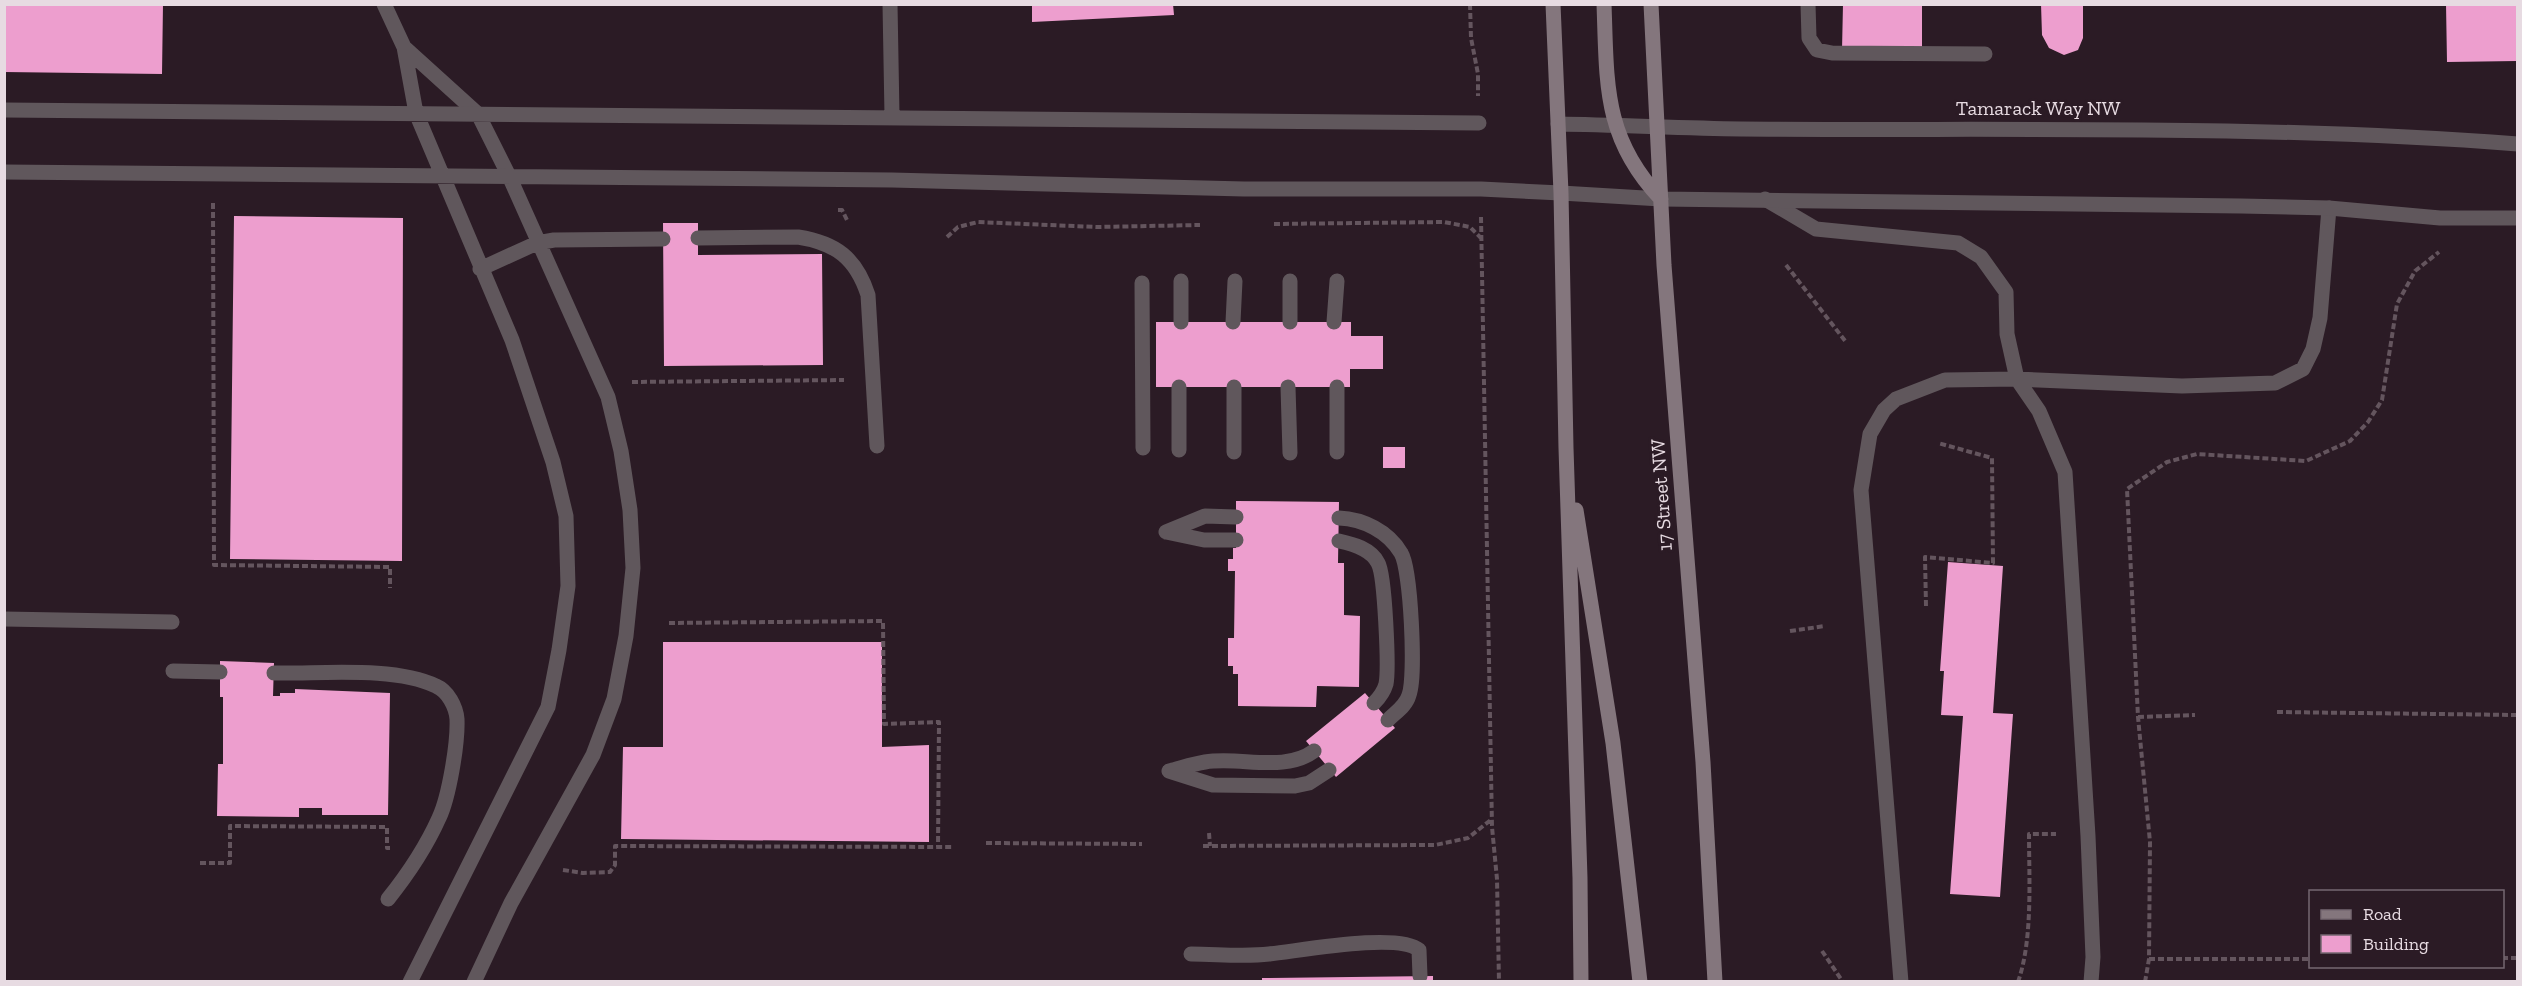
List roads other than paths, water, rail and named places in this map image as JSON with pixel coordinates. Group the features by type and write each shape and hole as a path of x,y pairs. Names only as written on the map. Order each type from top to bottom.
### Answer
{"main road":[{"path":"1553,4 1561,193 1581,981"},
{"path":"1604,4 1607,68 1615,125 1630,162 1661,200"},
{"name":"17 Street NW","path":"1651,4 1656,128 1703,762 1715,981"},
{"path":"1566,448 1613,743 1640,981"}],"street":[{"path":"384,4 404,47 416,113 444,175 480,269 512,340 553,462 566,516 568,586 548,707 411,981"},
{"path":"891,4 892,116"},
{"path":"1808,4 1809,38 1817,51 1985,54"},
{"path":"404,47 478,114 509,176 537,243 608,397 621,452 630,510 633,568 626,636 614,699 593,755 511,903 474,981"},
{"path":"4,110 892,116 1479,123"},
{"name":"Tamarack Way NW","path":"1558,124 1656,128 2108,129 2290,132 2411,136 2517,144"},
{"path":"4,172 892,180 1244,189 1480,189 1661,200 2329,208 2440,218 2517,218"},
{"path":"1765,200 1815,229 1958,243 1981,257 2006,292 2007,334 2017,379 2039,411 2065,472 2090,870 2093,957 2091,981"},
{"path":"1901,981 1861,490 1870,434 1884,410 1896,399 1945,380 2017,379 2182,386 2275,383 2303,369 2313,349 2320,318 2329,208"},
{"path":"698,238 798,237 813,239 826,243 852,262 861,275 868,295 877,446"},
{"path":"480,269 537,243 567,239 663,239"},
{"path":"1181,281 1181,322"},
{"path":"1233,322 1235,281"},
{"path":"1290,281 1290,322"},
{"path":"1334,322 1337,281"},
{"path":"1142,283 1143,448"},
{"path":"1179,387 1179,450"},
{"path":"1234,387 1234,452"},
{"path":"1288,387 1290,453"},
{"path":"1337,387 1338,452"},
{"path":"1236,516 1204,516 1166,532 1204,540 1236,540"},
{"path":"1339,518 1365,522 1376,529 1396,546 1406,563 1413,678 1405,704 1388,720"},
{"path":"1339,541 1371,554 1377,562 1384,581 1386,682 1374,704"},
{"path":"4,619 172,622"},
{"path":"172,671 220,672"},
{"path":"274,673 360,672 417,679 439,687 451,699 457,718 453,763 440,816 413,865 388,898"},
{"path":"1314,751 1305,758 1291,761 1206,762 1169,771 1213,785 1295,786 1309,783 1329,770"},
{"path":"1191,954 1269,954 1326,946 1399,943 1413,945 1419,950 1419,976"}]}
